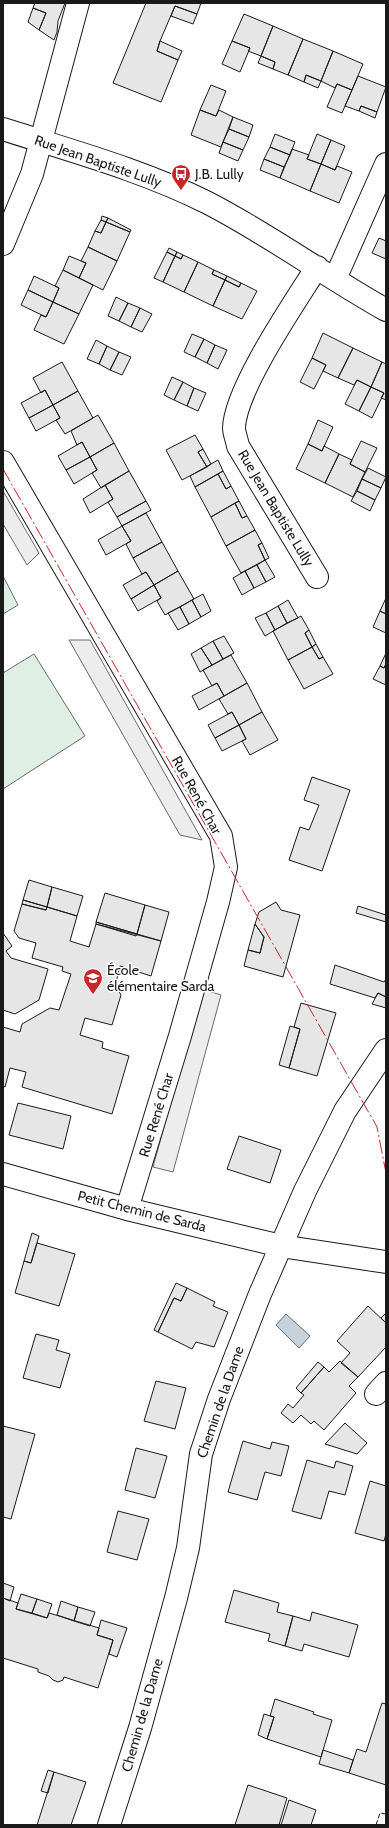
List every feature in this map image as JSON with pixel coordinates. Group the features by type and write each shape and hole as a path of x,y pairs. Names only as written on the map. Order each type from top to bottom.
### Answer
{"street":[{"path":"3,244 32,174 78,3"},
{"name":"Rue Jean Baptiste Lully","path":"3,129 171,186 207,202 386,310"},
{"path":"335,279 386,164"},
{"name":"Rue Jean Baptiste Lully","path":"317,267 254,370 236,411 234,429 238,446 317,578"},
{"name":"Rue René Char","path":"3,462 221,836 226,866 218,902 180,1036 127,1209"},
{"name":"Chemin de la Dame","path":"109,1825 140,1728 176,1598 188,1548 201,1454 238,1348 308,1185 345,1111 386,1050"},
{"name":"Petit Chemin de Sarda","path":"3,1174 127,1209 281,1246 386,1262"}],"green space":[{"path":"3,576 18,605 3,614"},
{"path":"34,654 85,736 3,789 3,673"}],"shaded area":[{"path":"3,491 39,553 27,565 3,524"},
{"path":"69,640 90,640 202,840 180,835"},
{"path":"202,989 221,995 173,1172 153,1167"},
{"path":"286,1314 310,1336 299,1348 276,1325"}],"building":[{"path":"35,3 65,3 58,21 57,32 54,40 39,30 46,13 33,8"},
{"path":"146,3 201,3 197,14 175,6 160,41 157,51 178,60 161,102 113,83"},
{"path":"175,6 197,14 193,24 171,16"},
{"path":"33,8 46,13 39,30 28,22"},
{"path":"244,14 273,26 261,56 248,51 250,48 232,41"},
{"path":"273,26 303,39 288,75 273,69 275,62 261,56"},
{"path":"303,39 333,51 321,81 306,75 304,82 288,75"},
{"path":"160,41 182,51 178,60 157,51"},
{"path":"232,41 250,48 240,72 222,64"},
{"path":"333,51 363,64 352,90 337,84 335,88 321,81"},
{"path":"261,56 275,62 273,69 258,63"},
{"path":"306,75 321,81 318,88 304,82"},
{"path":"358,76 386,87 377,112 361,106 359,111 345,106"},
{"path":"337,84 352,90 342,113 327,107"},
{"path":"211,85 226,91 216,116 200,110"},
{"path":"361,106 377,112 375,118 359,111"},
{"path":"200,110 216,116 219,110 233,117 221,147 191,135"},
{"path":"233,117 253,125 249,137 229,129"},
{"path":"229,129 249,137 243,150 223,142"},
{"path":"275,134 295,142 290,155 270,147"},
{"path":"317,134 331,140 321,164 307,159"},
{"path":"331,140 345,146 335,170 321,164"},
{"path":"223,142 243,150 238,161 219,153"},
{"path":"270,147 290,155 284,167 264,159"},
{"path":"292,149 309,155 307,159 321,164 310,191 280,178"},
{"path":"264,159 284,167 280,178 260,170"},
{"path":"321,164 335,170 337,166 352,172 339,203 310,191"},
{"path":"102,216 108,218 106,222 101,220"},
{"path":"108,218 131,230 130,232 106,222"},
{"path":"101,220 106,222 101,233 95,231"},
{"path":"106,222 130,232 117,261 88,247 95,231 101,233"},
{"path":"379,238 386,241 386,259 372,253"},
{"path":"88,247 117,261 103,290 79,278 86,263 81,261"},
{"path":"169,248 177,252 175,256 167,252"},
{"path":"167,252 175,256 163,282 154,278"},
{"path":"177,252 183,255 181,259 175,256"},
{"path":"183,255 198,262 184,292 163,282 175,256 181,259"},
{"path":"69,256 86,263 79,278 63,270"},
{"path":"198,262 214,270 212,274 225,280 213,306 184,292"},
{"path":"63,270 93,285 79,314 53,302 59,288 55,286"},
{"path":"214,270 227,276 225,280 212,274"},
{"path":"34,276 59,288 53,302 28,290"},
{"path":"227,276 241,283 239,287 225,280"},
{"path":"225,280 239,287 241,283 257,291 242,319 213,306"},
{"path":"28,290 53,302 46,317 21,305"},
{"path":"116,297 128,303 119,321 108,316"},
{"path":"53,302 79,314 64,344 34,330 41,315 46,317"},
{"path":"128,303 140,308 131,327 119,321"},
{"path":"140,308 152,314 142,332 131,327"},
{"path":"323,333 353,348 338,378 323,371 326,365 312,358"},
{"path":"192,334 204,339 195,357 184,352"},
{"path":"204,339 215,345 207,363 195,357"},
{"path":"96,340 107,346 99,364 87,359"},
{"path":"215,345 227,350 218,369 207,363"},
{"path":"107,346 119,352 110,370 99,364"},
{"path":"353,348 382,362 371,387 357,380 354,385 338,378"},
{"path":"119,352 131,357 122,375 110,370"},
{"path":"312,358 326,365 314,389 300,382"},
{"path":"62,362 78,391 53,405 45,390 41,393 33,378"},
{"path":"382,362 386,364 386,400 381,398 384,393 371,387"},
{"path":"172,377 183,382 174,400 164,395"},
{"path":"357,380 371,387 359,411 345,404"},
{"path":"183,382 194,388 187,406 174,400"},
{"path":"371,387 384,393 372,418 359,411"},
{"path":"194,388 206,393 198,411 187,406"},
{"path":"45,390 53,405 29,418 21,403"},
{"path":"78,391 93,418 65,434 56,420 60,418 53,405"},
{"path":"53,405 60,418 36,431 29,418"},
{"path":"98,415 114,443 90,457 82,442 77,445 71,431"},
{"path":"318,420 333,427 322,451 308,444"},
{"path":"195,435 203,449 198,452 207,467 182,480 166,450"},
{"path":"361,441 377,448 365,472 350,464"},
{"path":"82,442 90,457 66,470 58,456"},
{"path":"114,443 129,471 101,488 92,473 97,470 90,457"},
{"path":"308,444 322,451 324,446 339,454 325,483 296,469"},
{"path":"203,449 211,464 207,467 198,452"},
{"path":"339,454 352,460 350,464 365,472 353,497 325,483"},
{"path":"90,457 97,470 74,484 66,470"},
{"path":"218,460 223,471 195,487 190,476"},
{"path":"368,468 386,477 381,488 362,479"},
{"path":"129,471 146,501 117,517 108,502 113,499 105,485"},
{"path":"223,471 231,486 226,489 218,474"},
{"path":"218,474 226,489 231,486 239,501 211,517 195,487"},
{"path":"362,479 381,488 375,500 357,491"},
{"path":"105,485 113,499 90,513 83,499"},
{"path":"357,491 375,500 370,511 351,501"},
{"path":"146,501 151,510 122,526 117,517"},
{"path":"239,501 247,516 242,518 235,503"},
{"path":"235,503 242,518 247,516 255,530 226,546 211,517"},
{"path":"146,513 162,542 133,558 126,544 131,541 122,526"},
{"path":"122,526 131,541 106,555 98,540"},
{"path":"255,530 262,543 258,545 265,560 241,573 226,546"},
{"path":"162,542 178,571 154,585 146,572 142,574 133,558"},
{"path":"262,543 269,558 265,560 258,545"},
{"path":"265,560 275,577 266,582 257,565"},
{"path":"257,565 266,582 254,588 245,571"},
{"path":"178,571 194,599 165,615 157,601 161,598 154,585"},
{"path":"245,571 254,588 242,595 233,578"},
{"path":"146,572 154,585 131,599 123,585"},
{"path":"154,585 161,598 138,611 131,599"},
{"path":"203,594 211,611 201,617 192,600"},
{"path":"386,598 386,614 380,611"},
{"path":"192,600 201,617 189,624 180,607"},
{"path":"288,600 298,618 287,623 278,606"},
{"path":"278,606 287,623 275,630 266,613"},
{"path":"180,607 189,624 178,630 168,613"},
{"path":"380,611 386,614 386,633 373,627"},
{"path":"266,613 275,630 265,636 255,618"},
{"path":"301,616 309,630 305,633 312,647 288,660 273,631"},
{"path":"309,630 316,644 312,647 305,633"},
{"path":"224,636 234,653 223,659 213,641"},
{"path":"213,641 223,659 212,665 201,648"},
{"path":"316,644 323,657 319,659 312,647"},
{"path":"312,647 319,659 323,657 333,674 304,689 288,660"},
{"path":"201,648 212,665 200,672 191,654"},
{"path":"386,653 386,664 384,668 380,666"},
{"path":"231,655 247,683 224,696 217,683 212,686 203,670"},
{"path":"386,664 386,685 373,679 380,666 384,668"},
{"path":"217,683 224,696 199,710 192,696"},
{"path":"247,683 262,712 239,725 232,712 228,714 219,699"},
{"path":"232,712 239,725 215,738 208,725"},
{"path":"262,712 278,740 250,755 242,741 246,739 239,725"},
{"path":"239,725 246,739 222,751 215,738"},
{"path":"312,777 350,790 322,871 289,860 300,827 309,830 319,805 304,800"},
{"path":"29,880 52,887 47,907 23,900"},
{"path":"52,887 83,896 77,916 47,907"},
{"path":"105,893 145,905 137,934 96,922"},
{"path":"23,900 47,907 46,910 22,904"},
{"path":"276,902 281,910 300,915 283,977 244,966 248,950 260,953 264,937 255,924 259,912"},
{"path":"22,904 46,910 47,907 77,916 70,941 89,947 96,924 161,941 151,976 120,966 115,987 121,995 112,1025 85,1018 80,1035 103,1042 102,1048 129,1056 112,1114 22,1087 26,1072 10,1068 5,1087 3,1086 3,1027 20,1032 22,1024 50,1008 59,1010 71,974 62,971 63,967 32,958 36,943 19,938 14,931"},
{"path":"145,905 169,912 161,941 137,934"},
{"path":"358,906 386,915 386,922 356,913"},
{"path":"96,922 137,934 136,936 96,924"},
{"path":"255,924 264,937 260,953 248,950"},
{"path":"3,933 12,946 6,951 11,958 48,969 39,1000 15,1014 3,1010"},
{"path":"335,965 384,982 386,979 386,997 378,993 375,998 330,984"},
{"path":"378,993 386,997 386,1008 372,1004"},
{"path":"301,1003 336,1013 317,1076 289,1068 300,1029 294,1027"},
{"path":"290,1026 300,1029 289,1068 279,1065"},
{"path":"18,1103 71,1116 63,1149 9,1135"},
{"path":"239,1136 281,1150 270,1183 227,1169"},
{"path":"32,1233 39,1236 31,1263 24,1261"},
{"path":"37,1243 75,1254 59,1306 15,1293 24,1261 31,1263"},
{"path":"176,1283 187,1288 181,1301 174,1298 158,1332 154,1330"},
{"path":"187,1288 215,1302 213,1306 228,1312 214,1347 196,1342 192,1349 158,1332 174,1298 181,1301"},
{"path":"368,1306 386,1323 386,1347 358,1377 341,1363 350,1353 337,1341"},
{"path":"386,1313 386,1323 381,1318"},
{"path":"36,1334 59,1340 56,1350 70,1354 60,1388 23,1378"},
{"path":"340,1361 358,1377 349,1386 356,1393 324,1430 314,1421 311,1424 301,1415 293,1423 281,1413 288,1404 293,1408 304,1395 301,1393 324,1367 329,1372"},
{"path":"318,1362 324,1367 301,1393 296,1388"},
{"path":"156,1381 186,1388 175,1429 144,1421"},
{"path":"345,1423 367,1443 357,1454 325,1444"},
{"path":"3,1426 35,1434 11,1519 3,1517"},
{"path":"243,1441 270,1449 272,1442 289,1446 281,1476 265,1472 257,1500 228,1492"},
{"path":"136,1448 167,1456 155,1498 125,1490"},
{"path":"307,1460 334,1468 336,1461 353,1466 345,1495 329,1491 321,1519 292,1511"},
{"path":"370,1481 386,1486 386,1534 384,1541 355,1533"},
{"path":"118,1511 149,1519 137,1560 107,1552"},
{"path":"3,1583 14,1587 10,1601 3,1598"},
{"path":"234,1590 279,1603 277,1612 293,1616 285,1646 268,1641 270,1634 225,1622"},
{"path":"21,1594 37,1599 32,1613 16,1609"},
{"path":"3,1598 18,1603 16,1609 47,1618 49,1613 99,1628 97,1635 113,1640 98,1688 64,1677 63,1680 58,1682 49,1676 38,1672 38,1669 3,1658"},
{"path":"37,1599 52,1604 47,1618 32,1613"},
{"path":"61,1601 78,1607 74,1621 57,1615"},
{"path":"78,1607 95,1612 90,1626 74,1621"},
{"path":"312,1612 358,1625 349,1657 304,1644 302,1651 285,1646 293,1616 310,1621"},
{"path":"101,1620 127,1628 117,1657 109,1654 113,1640 97,1635"},
{"path":"275,1699 314,1712 313,1714 332,1720 321,1757 267,1739 274,1717 270,1716"},
{"path":"382,1703 386,1704 386,1785 349,1773 357,1749 366,1752"},
{"path":"264,1714 274,1717 267,1739 258,1735"},
{"path":"323,1750 353,1760 349,1773 319,1764"},
{"path":"48,1770 54,1772 48,1793 41,1791"},
{"path":"54,1772 86,1782 71,1825 37,1825"},
{"path":"248,1785 287,1798 279,1825 235,1825"},
{"path":"289,1800 316,1810 311,1825 281,1825"}],"fence":[{"path":"376,1825 380,1813 386,1814"}],"power":[{"path":"3,469 377,1127 386,1173"}],"place":[{"name":"J.B. Lully","path":"181,191"},
{"name":"École élémentaire Sarda","path":"93,995"}]}
